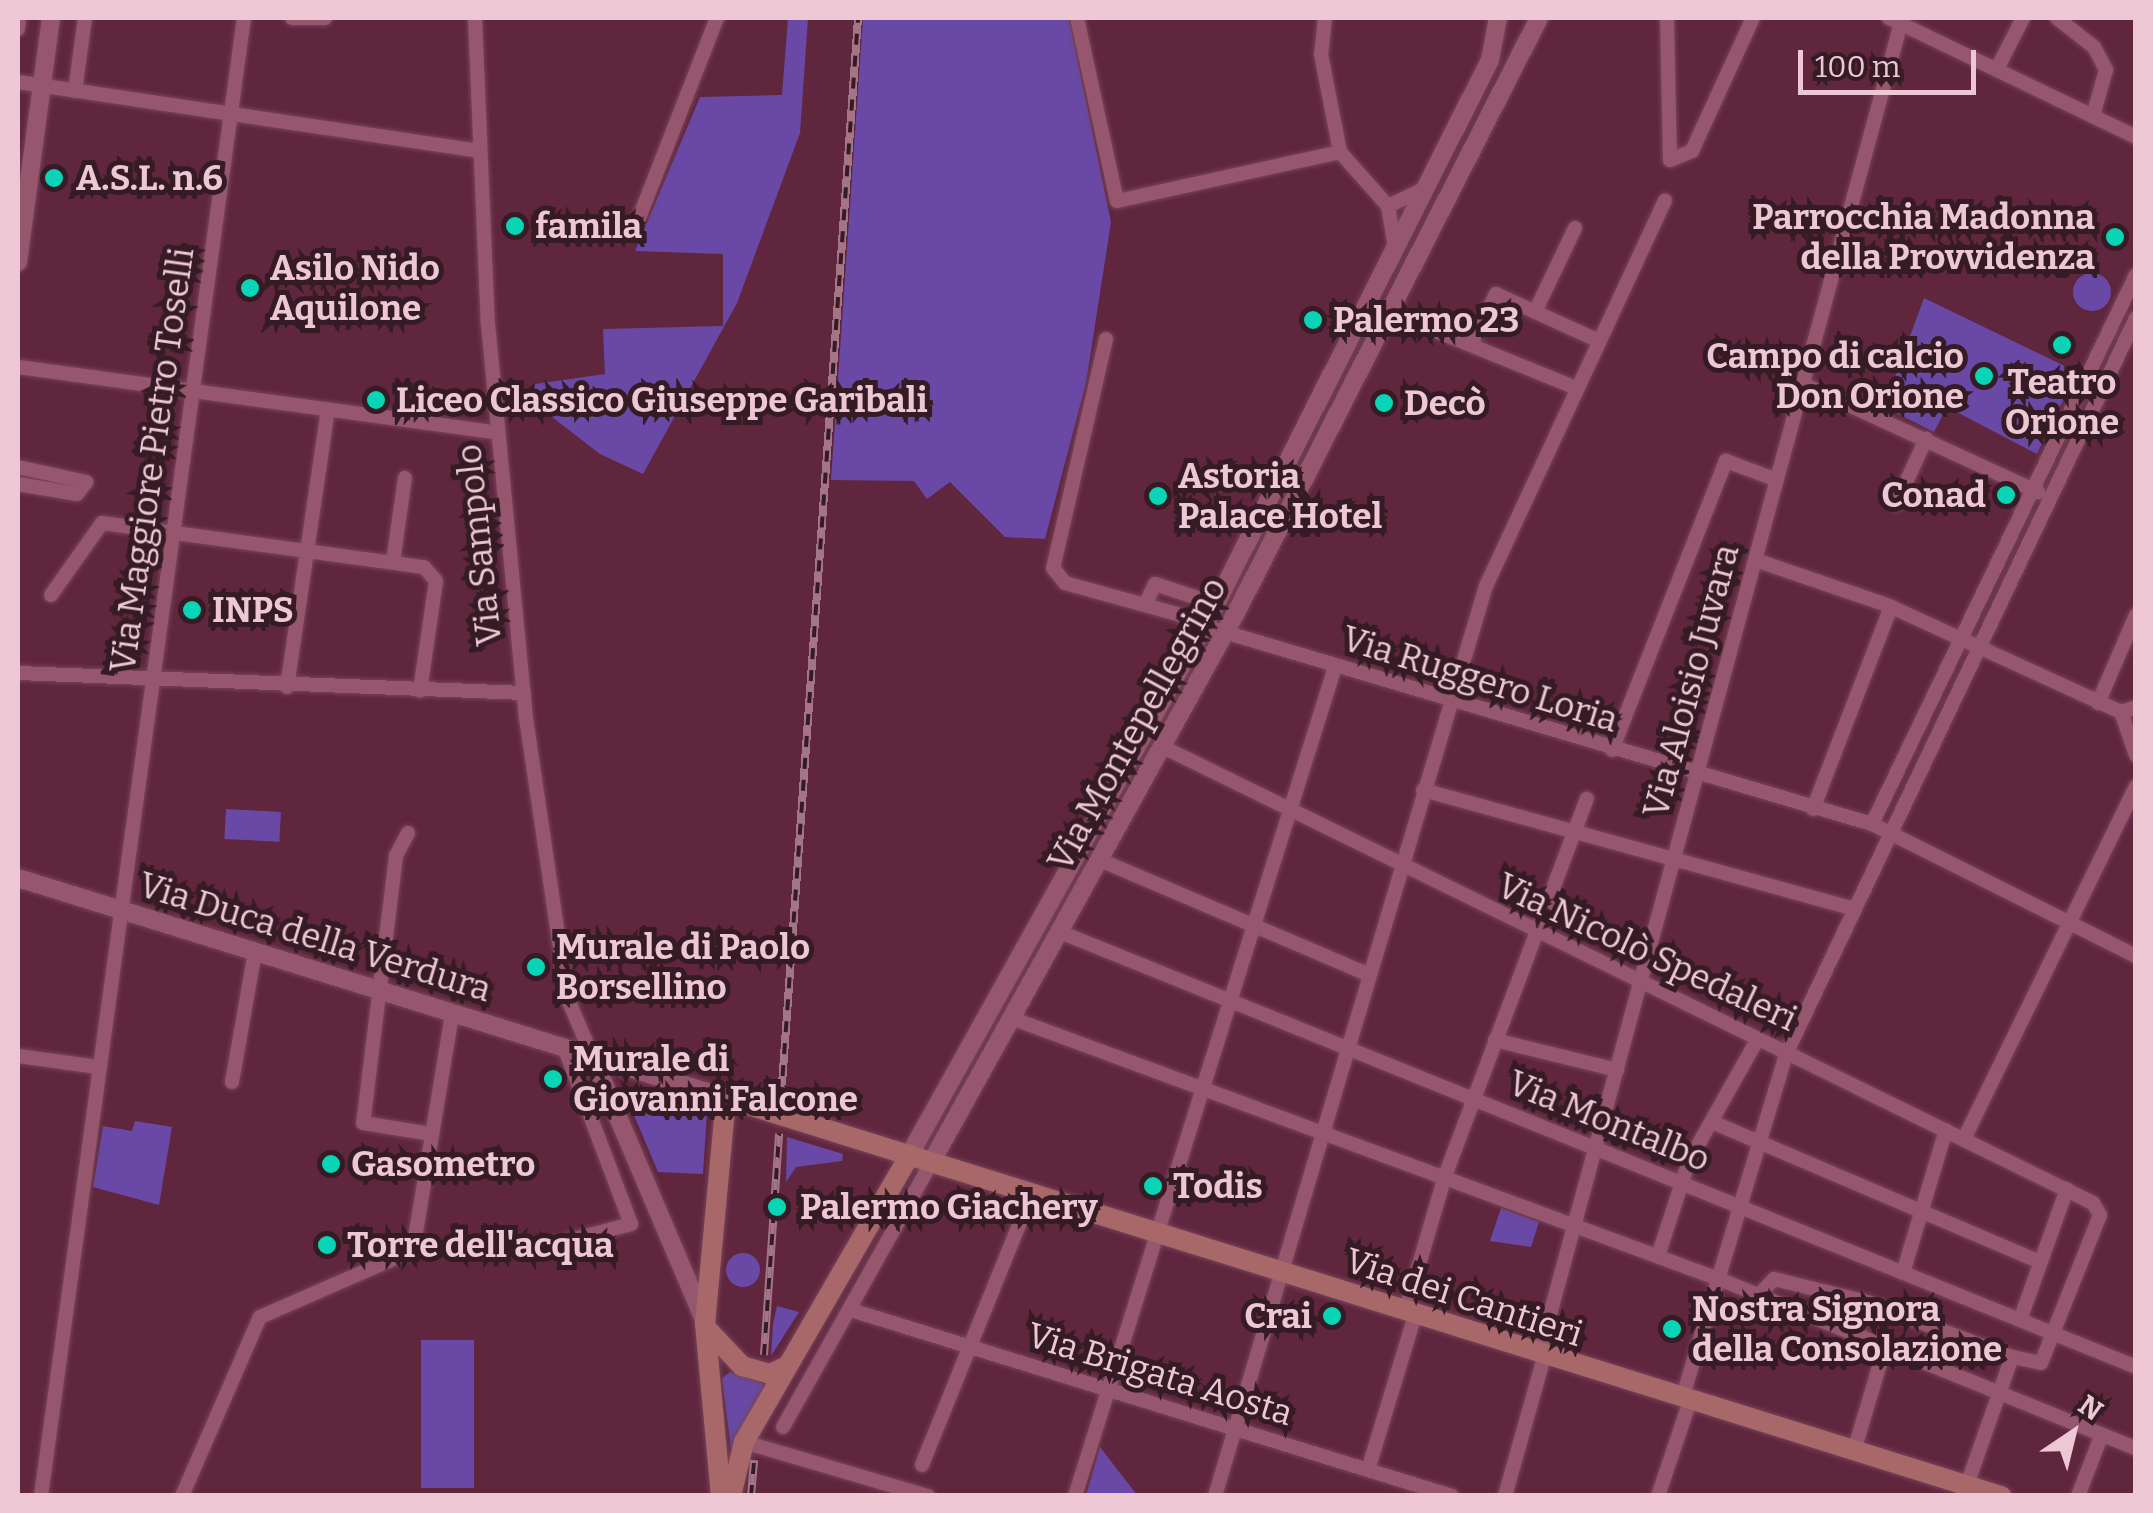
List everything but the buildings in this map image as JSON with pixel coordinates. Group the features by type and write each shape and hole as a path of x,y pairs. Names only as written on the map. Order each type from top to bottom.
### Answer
{"main road":[{"name":"Via dei Cantieri","path":"726,1098 910,1154 928,1167 1032,1193 1542,1356 2001,1496"},
{"path":"721,1496 705,1324 726,1098"},
{"path":"731,1496 744,1442 910,1154"},
{"path":"705,1324 742,1366 770,1374 787,1366"}],"street":[{"path":"18,28 19,18"},
{"path":"18,262 19,225 48,18"},
{"path":"76,92 85,18"},
{"name":"Via Maggiore Pietro Toselli","path":"40,1496 244,18"},
{"path":"292,18 325,18"},
{"name":"Via Sampolo","path":"474,18 477,151 497,434 524,693 567,997 592,1058"},
{"path":"639,218 717,18"},
{"path":"1077,18 1118,201 1340,152"},
{"path":"1325,18 1321,54 1340,152 1388,206 1395,248"},
{"name":"Via Montepellegrino","path":"910,1154 1216,604 1481,78 1494,48 1498,18"},
{"name":"Via Montepellegrino","path":"928,1167 1226,633 1539,18"},
{"path":"1667,18 1670,160 1692,152 1752,18"},
{"path":"1997,69 2024,18"},
{"path":"2057,18 2094,47 2106,70 2093,116"},
{"path":"1895,20 2136,137"},
{"name":"Via Aloisio Juvara","path":"1505,1496 1574,1224 1803,384 1895,20"},
{"path":"1481,78 1502,90"},
{"path":"18,82 228,120 477,151"},
{"path":"1388,206 1426,188"},
{"path":"1216,1496 1486,586 1666,201"},
{"path":"1535,312 1575,228"},
{"path":"1872,824 2136,276"},
{"path":"1471,346 1496,294 1598,341"},
{"path":"1389,312 1576,388"},
{"path":"1658,1496 1718,1279 1788,1052 2136,318"},
{"name":"Via Ruggero Loria","path":"1106,339 1053,568 1065,583 1146,603 1226,633 1449,702 1872,824 1888,836 2136,956"},
{"path":"1342,353 1364,364"},
{"path":"18,367 497,434"},
{"path":"1803,384 2049,498"},
{"path":"287,687 328,410"},
{"path":"1896,504 1926,439"},
{"path":"1612,750 1726,460 1777,480"},
{"path":"18,467 86,482 77,494 18,484"},
{"path":"392,562 405,478"},
{"path":"51,595 102,522 424,567 436,581 420,691"},
{"path":"1755,560 1891,606 2098,703 2128,709 2136,755"},
{"path":"1146,603 1155,584 1216,604"},
{"path":"1813,809 1891,606"},
{"path":"2098,703 2136,614"},
{"path":"1075,1496 1334,667"},
{"path":"18,673 152,682 524,693"},
{"name":"Via Nicolò Spedaleri","path":"1163,748 1756,1044 1788,1052 2067,1189 2100,1215 2054,1334"},
{"path":"1964,1139 2072,926 2136,787"},
{"path":"1423,790 1854,909"},
{"path":"1368,1470 1445,1176 1587,799"},
{"path":"408,832 378,991 362,1123 432,1134"},
{"path":"1100,860 1370,976"},
{"name":"Via Duca della Verdura","path":"18,878 726,1098"},
{"name":"Via Montalbo","path":"1060,932 2136,1367"},
{"path":"232,1082 255,952"},
{"path":"182,1496 260,1317 413,1250 452,1014"},
{"path":"1011,1018 1325,1130 1658,1256 2136,1448"},
{"path":"1495,1040 1616,1070"},
{"path":"1658,1256 1680,1183 1756,1044"},
{"path":"552,1245 631,1224 564,1049"},
{"path":"18,1056 98,1067"},
{"path":"592,1058 705,1324"},
{"path":"940,1101 959,1112"},
{"path":"1712,1122 2040,1262"},
{"path":"1904,1273 1946,1130"},
{"path":"783,1428 928,1167"},
{"path":"2020,1320 2067,1189"},
{"path":"922,1465 1032,1193"},
{"path":"1759,1295 1774,1279 1867,1302 2037,1366 2054,1334"},
{"path":"1856,1337 1867,1302"},
{"name":"Via Brigata Aosta","path":"851,1310 1452,1496"},
{"path":"1854,1451 1885,1347"},
{"path":"1966,1485 2012,1356"},
{"path":"2078,1496 2102,1434"},
{"path":"744,1442 928,1496"}],"shaded area":[{"path":"788,18 808,18 800,133 737,303 643,474 600,454 531,401 535,384 605,374 603,329 723,326 723,254 635,251 700,97 782,95"},
{"path":"863,18 1069,18 1111,222 1086,383 1045,539 1005,537 950,482 927,499 914,481 831,480"},
{"path":"2092,273 2105,279 2111,292 2105,305 2092,311 2079,305 2073,292 2079,279"},
{"name":"Campo di calcio Don Orione","path":"1924,298 2077,372 2037,454 1947,407 1934,432 1884,407"},
{"path":"226,809 281,812 279,842 224,839"},
{"path":"623,1089 707,1111 703,1174 658,1172"},
{"path":"135,1121 172,1127 159,1205 93,1187 103,1126 132,1131"},
{"path":"787,1137 843,1154 842,1161 796,1167 786,1182"},
{"path":"1501,1208 1539,1222 1531,1247 1490,1241"},
{"path":"743,1253 755,1258 760,1270 755,1282 743,1287 731,1282 726,1270 731,1258"},
{"path":"777,1306 799,1312 771,1356 773,1324"},
{"path":"421,1340 474,1340 474,1488 421,1488"},
{"path":"730,1372 765,1384 731,1449 722,1378"},
{"path":"1100,1447 1137,1495 1086,1495"}],"railway":[{"path":"781,1098 858,18"},
{"path":"764,1355 779,1134"},
{"path":"751,1496 754,1460"}],"place":[{"name":"A.S.L. n.6","path":"54,178"},
{"name":"famila","path":"515,226"},
{"name":"Parrocchia Madonna della Provvidenza","path":"2115,237"},
{"name":"Asilo Nido Aquilone","path":"250,288"},
{"name":"Palermo 23","path":"1313,320"},
{"name":"Teatro Orione","path":"2062,345"},
{"name":"Campo di calcio Don Orione","path":"1984,376"},
{"name":"Liceo Classico Giuseppe Garibali","path":"376,400"},
{"name":"Decò","path":"1384,403"},
{"name":"Conad","path":"2006,495"},
{"name":"Astoria Palace Hotel","path":"1158,496"},
{"name":"INPS","path":"192,610"},
{"name":"Murale di Paolo Borsellino","path":"536,967"},
{"name":"Murale di Giovanni Falcone","path":"553,1079"},
{"name":"Gasometro","path":"331,1164"},
{"name":"Todis","path":"1153,1186"},
{"name":"Palermo Giachery","path":"777,1207"},
{"name":"Torre dell'acqua","path":"327,1245"},
{"name":"Crai","path":"1332,1316"},
{"name":"Nostra Signora della Consolazione","path":"1672,1329"}]}
